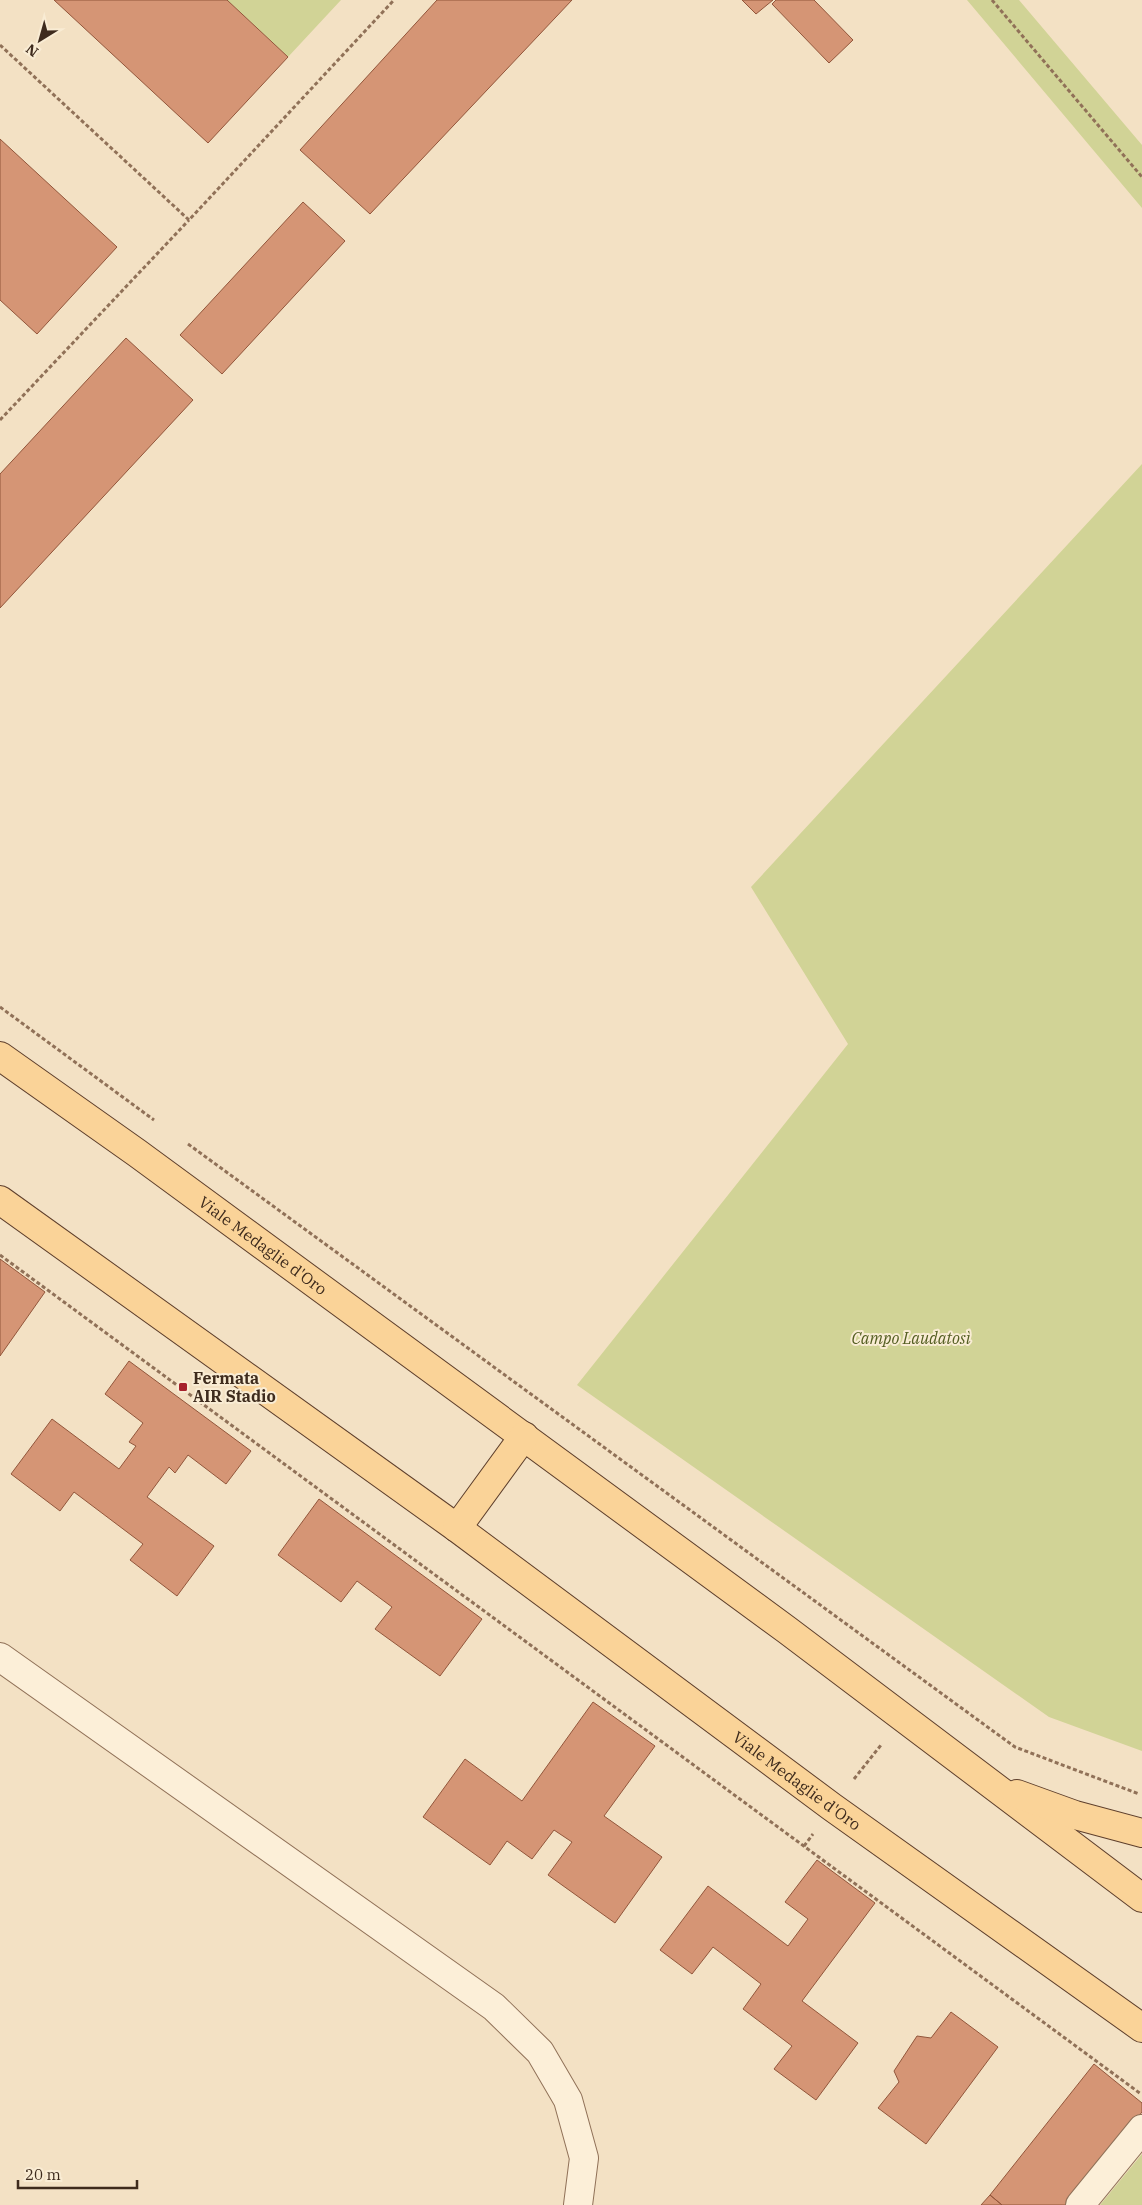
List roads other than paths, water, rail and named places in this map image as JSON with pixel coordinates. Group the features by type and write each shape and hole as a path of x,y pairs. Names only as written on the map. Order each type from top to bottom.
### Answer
{"main road":[{"name":"Viale Medaglie d'Oro","path":"0,1056 138,1153 524,1436 903,1717 1142,1898"},
{"name":"Viale Medaglie d'Oro","path":"0,1200 457,1528 832,1808 1142,2028"},
{"path":"457,1528 524,1436"},
{"path":"990,1784 1075,1815 1142,1833"}],"street":[{"path":"0,1657 494,2007 540,2052 568,2100 584,2158 578,2205"},
{"path":"1080,2205 1142,2129"}],"place":[{"name":"Fermata AIR Stadio","path":"183,1387"}],"park label":[{"name":"Campo Laudatosì","path":"911,1338"}]}
